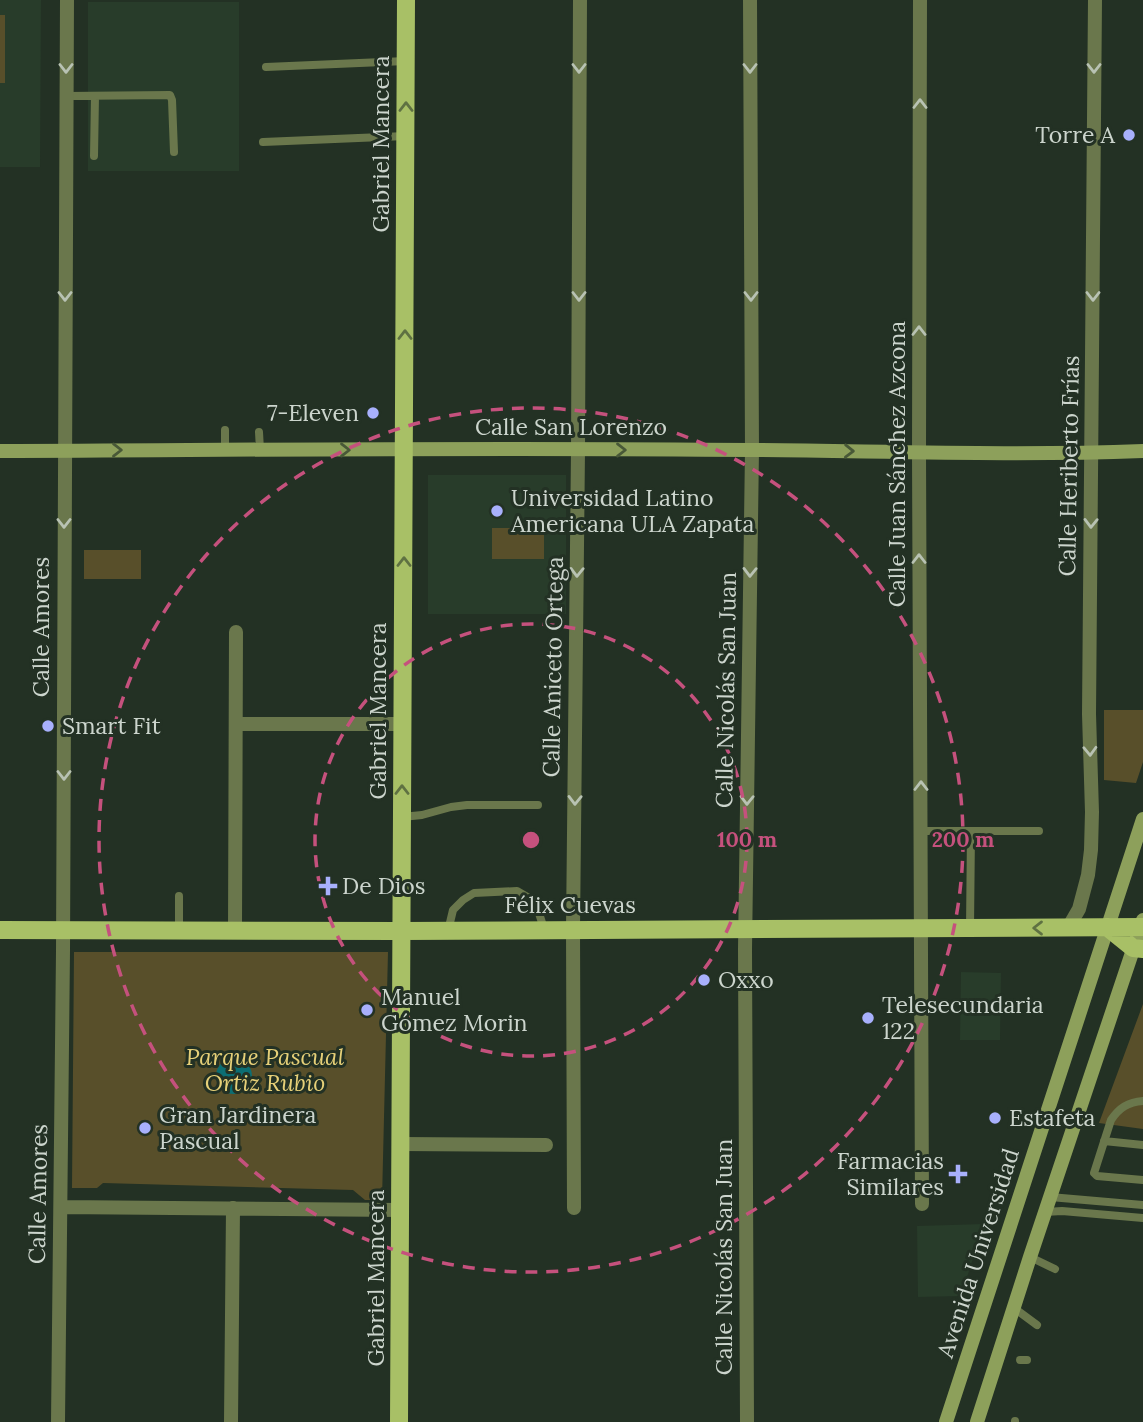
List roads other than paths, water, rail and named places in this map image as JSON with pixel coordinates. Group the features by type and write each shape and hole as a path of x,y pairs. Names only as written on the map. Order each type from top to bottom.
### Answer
{"main road":[{"name":"Gabriel Mancera","path":"399,1422 406,0"},
{"name":"Félix Cuevas","path":"0,930 402,932 1068,928 1142,925"},
{"path":"1107,927 1137,952"}],"street":[{"name":"Calle Amores","path":"58,1422 63,930 66,0"},
{"name":"Calle Aniceto Ortega","path":"574,1208 573,929 579,450 580,0"},
{"name":"Calle Nicolás San Juan","path":"747,1422 746,929 752,450 750,0"},
{"name":"Calle Juan Sánchez Azcona","path":"920,0 922,1204"},
{"name":"Calle Heriberto Frías","path":"1068,928 1079,909 1091,850 1089,715 1095,0"},
{"name":"Calle San Lorenzo","path":"0,451 1143,452"},
{"path":"234,931 236,632"},
{"path":"236,724 403,724"},
{"name":"Avenida Universidad","path":"946,1422 1143,819"},
{"path":"977,1422 1047,1205 1137,952 1142,925"},
{"path":"401,1144 546,1145"},
{"path":"61,1207 400,1210"},
{"path":"231,1422 233,1208"}],"lane":[{"path":"266,66 406,61"},
{"path":"66,96 170,95 174,152"},
{"path":"94,156 95,96"},
{"path":"262,142 406,136"},
{"path":"225,430 225,450"},
{"path":"259,432 260,450"},
{"path":"402,817 467,805 538,805"},
{"path":"921,831 1039,831"},
{"path":"970,928 971,831"},
{"path":"449,931 453,910 474,893 517,891 529,898 538,910 545,930"},
{"path":"179,896 179,931"},
{"path":"1143,1101 1125,1105 1111,1120 1094,1170 1095,1175 1143,1180"},
{"path":"1104,1141 1143,1145"},
{"path":"1047,1205 1143,1205"},
{"path":"1047,1205 1062,1212 1143,1218"},
{"path":"1030,1257 1055,1269"},
{"path":"1014,1308 1037,1325"}],"water":[{"path":"234,1058 247,1063 252,1076 247,1089 234,1094 221,1089 216,1076 221,1063"}],"place":[{"name":"Torre A","path":"1129,135"},
{"name":"7-Eleven","path":"373,413"},
{"name":"Universidad Latino Americana ULA Zapata","path":"497,511"},
{"name":"Smart Fit","path":"48,726"},
{"name":"De Dios","path":"328,886"},
{"name":"Oxxo","path":"704,980"},
{"name":"Manuel Gómez Morin","path":"367,1010"},
{"name":"Telesecundaria 122","path":"868,1018"},
{"name":"Estafeta","path":"995,1118"},
{"name":"Gran Jardinera Pascual","path":"145,1128"},
{"name":"Farmacias Similares","path":"958,1174"}],"park label":[{"name":"Parque Pascual Ortiz Rubio","path":"265,1070"}]}
